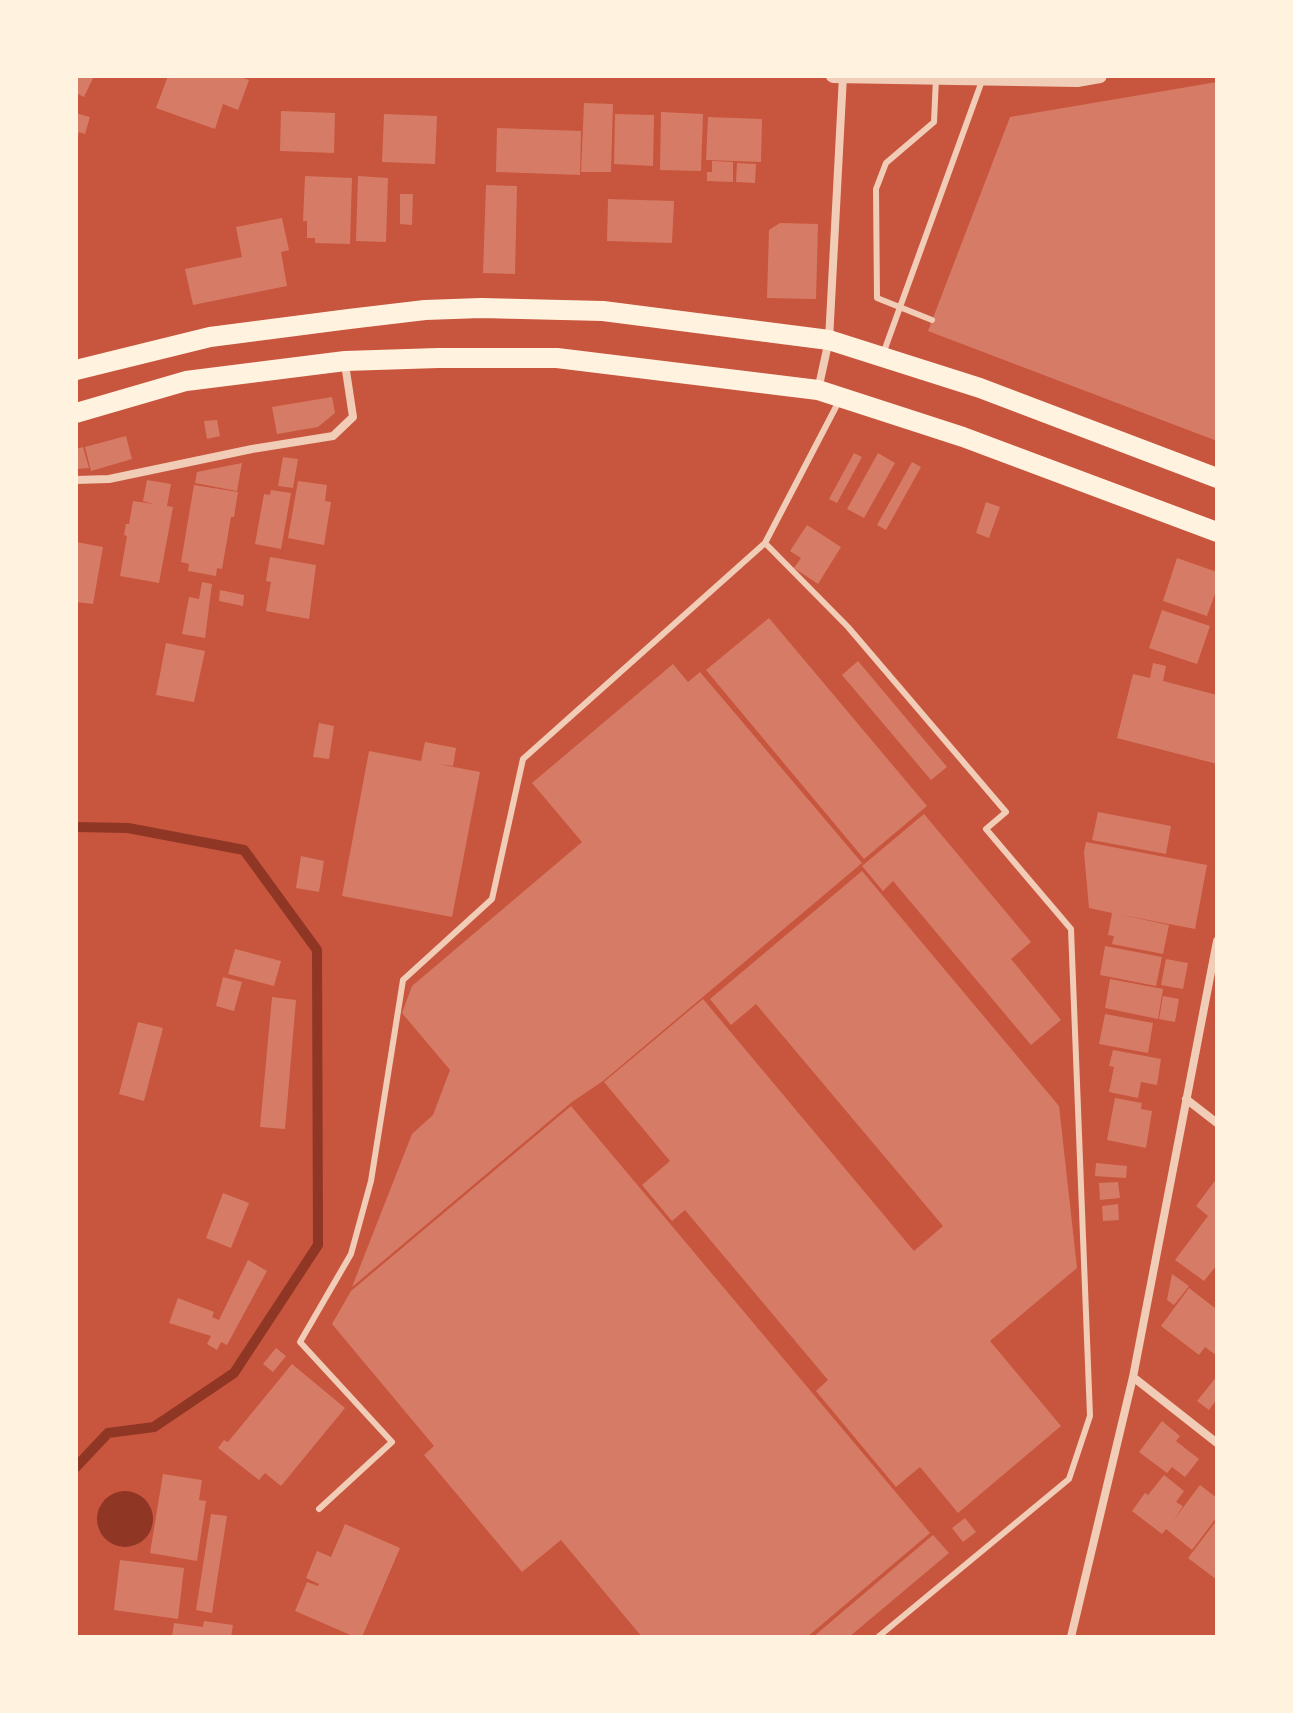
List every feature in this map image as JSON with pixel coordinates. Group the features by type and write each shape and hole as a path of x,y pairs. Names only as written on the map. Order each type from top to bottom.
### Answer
{"main road":[{"path":"76,370 210,337 379,315 458,309 603,311 829,340 980,388 1217,478"},
{"path":"76,413 186,381 345,361 557,358 818,390 963,437 1217,532"}],"street":[{"path":"833,76 1077,80 1100,76"},
{"path":"818,390 829,340 843,76"},
{"path":"76,480 109,479 252,449 333,436 353,417 345,361"},
{"path":"1074,1636 1133,1377 1217,941"},
{"path":"1186,1099 1217,1123"},
{"path":"1133,1377 1217,1443"}],"lane":[{"path":"932,320 877,298 876,189 886,163 934,122 936,78"},
{"path":"882,357 983,78"},
{"path":"319,1509 392,1442 300,1342 351,1254 371,1181 403,980 492,899 523,759 765,543 840,398"},
{"path":"765,543 848,627 1006,812 986,829 1071,929 1090,1416 1069,1479 878,1637"}],"shaded area":[{"path":"125,1491 145,1499 153,1519 145,1539 125,1547 105,1539 97,1519 105,1499"}],"building":[{"path":"76,76 94,76 84,97 76,93"},
{"path":"168,76 238,76 249,80 238,110 223,104 215,129 156,108"},
{"path":"1217,82 1217,441 928,331 1010,117"},
{"path":"584,103 613,104 611,172 581,172"},
{"path":"281,111 335,113 334,153 280,151"},
{"path":"661,112 703,114 701,171 660,170"},
{"path":"76,113 90,117 85,134 79,132 77,139"},
{"path":"384,114 437,116 435,164 382,162"},
{"path":"615,114 654,115 653,166 614,164"},
{"path":"708,117 762,119 761,162 706,160"},
{"path":"497,128 581,131 580,175 496,172"},
{"path":"712,161 733,162 733,182 707,181 707,172 712,172"},
{"path":"737,163 756,164 755,183 736,182"},
{"path":"305,176 352,178 350,244 315,243 315,238 307,238 307,221 303,221"},
{"path":"358,176 388,178 386,242 356,241"},
{"path":"486,185 517,186 515,274 483,273"},
{"path":"400,194 413,194 412,225 400,224"},
{"path":"608,199 674,201 672,243 607,241"},
{"path":"282,218 289,250 281,252 287,286 193,305 185,269 242,257 236,227"},
{"path":"780,223 818,224 816,299 767,298 769,230"},
{"path":"332,397 335,413 318,427 277,434 272,407"},
{"path":"217,420 220,436 207,439 204,421"},
{"path":"126,436 132,459 91,471 85,447"},
{"path":"83,447 89,468 76,469 76,449"},
{"path":"854,453 862,457 837,503 829,499"},
{"path":"878,453 895,463 864,518 847,509"},
{"path":"283,457 298,459 293,488 278,486"},
{"path":"912,462 921,467 886,530 877,525"},
{"path":"242,463 237,491 195,483 197,472"},
{"path":"147,480 171,484 167,506 173,507 159,583 120,576 127,536 124,535 133,501 154,504 143,501"},
{"path":"298,481 327,485 325,501 331,502 324,545 288,538"},
{"path":"194,485 238,492 222,569 217,568 216,576 188,571 189,564 181,562"},
{"path":"271,490 291,493 281,549 255,544 264,494 270,495"},
{"path":"986,502 1000,507 989,538 976,533"},
{"path":"807,525 841,547 818,584 794,568 801,558 790,551"},
{"path":"76,542 103,547 93,604 76,602"},
{"path":"270,557 316,565 309,619 266,611 271,582 266,581"},
{"path":"1177,558 1217,572 1217,588 1207,616 1163,601"},
{"path":"202,582 212,584 205,638 182,634 189,597 199,599"},
{"path":"220,590 244,595 243,606 219,601"},
{"path":"1162,610 1210,626 1197,664 1149,648"},
{"path":"769,618 927,806 864,859 706,670"},
{"path":"166,643 205,651 194,702 156,695"},
{"path":"858,661 947,767 931,780 842,675"},
{"path":"1153,663 1166,666 1163,681 1217,695 1217,764 1117,738 1133,674 1150,678"},
{"path":"673,664 688,682 700,672 862,863 352,1287 412,1134 433,1115 450,1070 402,1013 412,986 582,842 532,783"},
{"path":"319,723 334,726 329,759 313,757"},
{"path":"425,742 456,748 453,766 438,764 480,772 452,917 342,896 369,751 421,761"},
{"path":"1098,812 1171,826 1166,854 1092,840"},
{"path":"924,814 1031,942 1011,959 1061,1020 1031,1045 893,881 883,891 862,866"},
{"path":"1086,842 1207,865 1195,929 1117,914 1169,925 1163,954 1112,944 1114,936 1108,935 1112,913 1089,908 1084,852"},
{"path":"301,856 324,861 319,892 296,888"},
{"path":"862,871 1059,1106 1077,1268 990,1341 1061,1426 958,1513 920,1467 896,1487 816,1391 828,1380 685,1210 672,1221 642,1185 670,1161 604,1082 703,999 914,1251 943,1226 756,1004 731,1025 710,999"},
{"path":"1105,946 1162,957 1156,986 1100,975"},
{"path":"235,949 281,961 274,986 228,974"},
{"path":"1166,959 1188,963 1183,989 1161,985"},
{"path":"223,977 242,982 234,1011 216,1006"},
{"path":"1110,979 1163,989 1158,1019 1105,1008"},
{"path":"1163,996 1179,999 1175,1022 1159,1019"},
{"path":"272,997 296,1000 285,1129 260,1127"},
{"path":"1105,1014 1153,1023 1148,1053 1099,1044"},
{"path":"138,1022 163,1028 144,1101 119,1094"},
{"path":"1113,1050 1161,1059 1157,1085 1141,1082 1138,1098 1109,1092 1114,1067 1109,1066"},
{"path":"1115,1098 1142,1103 1141,1109 1152,1111 1146,1148 1107,1140"},
{"path":"571,1106 930,1533 807,1637 642,1637 561,1540 522,1572 424,1455 434,1446 332,1324 351,1291"},
{"path":"1096,1163 1127,1166 1126,1178 1095,1176"},
{"path":"1217,1178 1217,1265 1204,1281 1175,1260 1208,1216 1196,1206"},
{"path":"1118,1182 1120,1198 1100,1200 1099,1183"},
{"path":"223,1193 249,1203 231,1248 206,1238"},
{"path":"1118,1204 1119,1220 1103,1221 1102,1206"},
{"path":"248,1260 267,1271 227,1345 221,1342 217,1350 207,1344 211,1336 169,1323 178,1298 214,1312 212,1317 219,1320"},
{"path":"1172,1274 1189,1286 1174,1305 1167,1300"},
{"path":"1189,1288 1215,1308 1217,1305 1217,1356 1205,1347 1199,1355 1161,1326"},
{"path":"276,1348 286,1356 273,1372 263,1364"},
{"path":"292,1364 345,1408 281,1486 265,1473 259,1480 218,1448 224,1440 228,1442"},
{"path":"1217,1376 1217,1399 1209,1410 1197,1401"},
{"path":"1162,1421 1180,1436 1176,1441 1199,1459 1185,1477 1172,1467 1167,1473 1139,1452"},
{"path":"163,1474 202,1480 199,1500 206,1501 197,1561 150,1553"},
{"path":"1164,1475 1184,1491 1176,1502 1183,1506 1173,1521 1200,1485 1217,1498 1217,1517 1192,1550 1166,1529 1162,1534 1132,1511"},
{"path":"211,1514 227,1516 212,1613 196,1610"},
{"path":"965,1518 976,1532 963,1542 952,1528"},
{"path":"1217,1520 1217,1580 1188,1558"},
{"path":"345,1524 400,1548 362,1637 355,1637 295,1611 307,1582 319,1584 306,1578 317,1551 331,1557"},
{"path":"933,1535 949,1553 849,1637 813,1637"},
{"path":"120,1560 184,1568 178,1619 114,1610"},
{"path":"204,1621 233,1625 231,1637 172,1636 174,1623 203,1627"}],"waterway":[{"path":"76,827 128,828 244,850 317,950 318,1245 234,1373 154,1427 108,1433 76,1467"}]}
